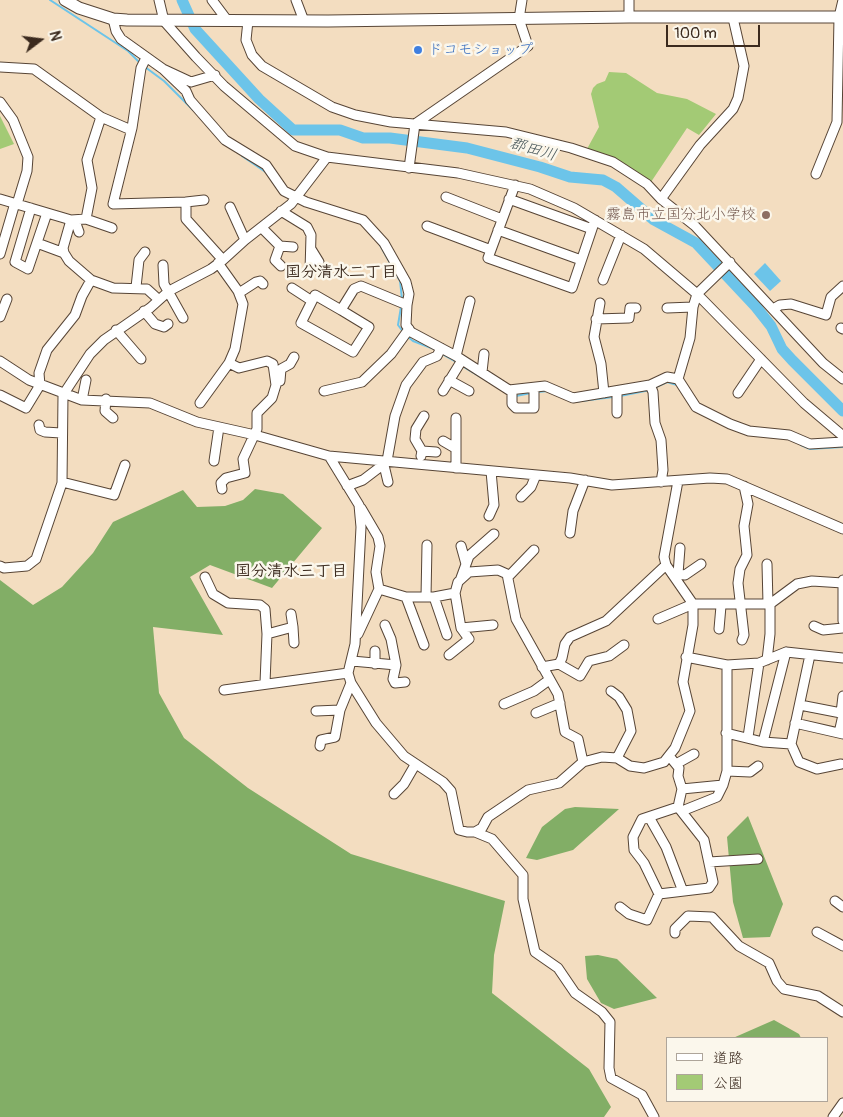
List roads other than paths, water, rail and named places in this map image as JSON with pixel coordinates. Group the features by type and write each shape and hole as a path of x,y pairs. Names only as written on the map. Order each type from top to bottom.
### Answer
{"main road":[{"path":"65,0 79,8 113,18 164,21 841,17"}],"street":[{"path":"159,0 164,21 215,75 295,146 327,157 458,173 530,188 621,235 644,250 698,292 761,359 804,402 843,437"},
{"path":"212,0 227,20"},
{"path":"296,0 304,21"},
{"path":"409,168 415,124 528,46 519,19 522,0"},
{"path":"629,0 629,17"},
{"path":"816,174 837,122 843,0"},
{"path":"113,18 116,31 121,39 144,63 163,69 191,82 215,75"},
{"path":"661,199 700,145 733,109 738,98 744,66 733,18"},
{"path":"248,21 246,40 252,55 262,66 332,107 355,115 415,124 506,132 571,148 613,162 647,184 661,199 695,226 823,363 843,379"},
{"path":"144,63 131,130 113,204 204,200"},
{"path":"0,67 34,69 100,117 131,130"},
{"path":"163,69 186,91 190,100 225,140 266,165 293,201 363,220 384,244 406,282 409,294 403,304 406,332 391,354 362,382 324,391"},
{"path":"0,102 13,120 28,157 27,171 0,254"},
{"path":"86,220 92,188 88,160 100,117"},
{"path":"0,566 4,568 27,566 36,559 62,482 61,433 63,395 90,354 116,330 158,299 221,262 245,240 262,228 293,201 327,157"},
{"path":"514,185 488,258 580,292"},
{"path":"446,197 502,219"},
{"path":"509,199 592,229"},
{"path":"0,201 73,221 86,220 112,228"},
{"path":"186,202 186,219 221,262 239,293 243,304 235,349 229,363 200,403"},
{"path":"230,207 245,240"},
{"path":"31,208 15,262 28,269 47,213"},
{"path":"281,211 307,227 311,235 310,271"},
{"path":"572,288 595,220"},
{"path":"73,221 80,232"},
{"path":"73,221 63,248 69,261 91,280 113,288 136,287 148,289 158,299"},
{"path":"427,226 490,250"},
{"path":"262,228 280,246 293,247"},
{"path":"498,230 581,260"},
{"path":"603,280 621,235"},
{"path":"37,243 64,253"},
{"path":"280,246 275,260 281,266"},
{"path":"311,249 320,262"},
{"path":"136,287 139,260 145,252"},
{"path":"678,379 690,338 693,307 698,292 729,263"},
{"path":"163,264 164,284 183,318"},
{"path":"0,395 26,408 40,385 39,373 47,350 75,315 82,296 91,280"},
{"path":"239,293 256,282 260,281 262,284"},
{"path":"341,310 354,289 361,286 403,304"},
{"path":"773,310 780,305 791,304 826,315 832,296 843,286"},
{"path":"292,288 312,301"},
{"path":"315,295 341,310 369,327 353,352 301,323 315,295"},
{"path":"0,317 7,299"},
{"path":"443,391 459,361 470,301"},
{"path":"600,303 594,337 601,364 604,393"},
{"path":"667,308 693,307"},
{"path":"596,319 629,321 630,308 636,308"},
{"path":"144,311 155,324 164,327 168,324"},
{"path":"116,330 141,359"},
{"path":"406,332 411,332 440,351 482,372 512,394 535,390 545,386 574,398 604,393 617,394 651,388 668,377 678,379 696,407 749,431 789,434 810,444 843,437"},
{"path":"388,482 385,462 395,416 406,385 423,362 440,351"},
{"path":"482,372 484,354"},
{"path":"222,489 221,483 226,478 245,473 243,460 255,434 257,413 279,392 281,368 290,364 294,357"},
{"path":"738,393 761,359"},
{"path":"0,361 40,385 63,395 82,400 106,399 150,403 196,422 255,434 329,456 536,475 612,485 710,478 727,479 843,529"},
{"path":"229,363 238,368 262,361 273,364 276,385 272,398"},
{"path":"82,400 86,380"},
{"path":"449,380 469,391"},
{"path":"651,388 655,423 661,440 661,482"},
{"path":"512,394 512,404 516,408 534,408 535,390"},
{"path":"617,394 617,413"},
{"path":"106,399 105,410 113,418"},
{"path":"420,464 422,451 415,439 416,429 424,416"},
{"path":"456,418 456,468"},
{"path":"39,425 40,430 45,432 61,433"},
{"path":"214,461 219,427"},
{"path":"443,442 455,448"},
{"path":"422,451 436,452"},
{"path":"329,456 378,538 380,546 376,572 379,589 361,625 355,644"},
{"path":"347,486 363,480 385,462"},
{"path":"62,482 114,495 125,465"},
{"path":"489,516 496,506 491,471"},
{"path":"521,497 531,487 536,475"},
{"path":"570,533 573,511 584,480"},
{"path":"673,761 690,711 682,682 693,625 692,604 676,575 666,565 665,551 678,481"},
{"path":"742,640 744,635 738,583 740,569 747,555 744,526 748,504 744,486"},
{"path":"359,505 362,536 355,644 348,673 352,683 376,723 404,756 443,782 452,792 459,830 475,832 492,839 523,875 523,900 535,952 558,968 575,993 602,1012 610,1022 609,1068 611,1078 642,1095 654,1117"},
{"path":"453,650 471,641 462,628 455,593 469,556 494,534"},
{"path":"427,545 430,597 447,635"},
{"path":"460,546 466,564"},
{"path":"676,575 680,548"},
{"path":"508,577 534,550"},
{"path":"676,575 685,575 701,564"},
{"path":"748,737 770,634 767,564"},
{"path":"558,664 562,658 565,644 570,637 606,622 666,565"},
{"path":"461,579 469,572 482,569 498,570 507,574 516,619 560,703 565,732 578,740 582,762"},
{"path":"205,577 213,594 228,602 260,605 265,609 267,634 265,683"},
{"path":"658,619 692,604 721,606 769,604 797,584 812,581 843,582 843,621"},
{"path":"379,589 406,597 430,597 455,593"},
{"path":"406,597 424,644"},
{"path":"719,629 721,606"},
{"path":"292,614 294,643"},
{"path":"385,625 395,654 395,683 405,682"},
{"path":"462,628 493,625"},
{"path":"814,626 823,630 843,628"},
{"path":"267,634 293,627"},
{"path":"542,667 558,664 580,676 589,661 609,656 624,645"},
{"path":"375,651 375,664"},
{"path":"686,657 727,665 763,661 786,652 843,658"},
{"path":"763,742 786,652"},
{"path":"810,655 791,744 799,762 817,769 841,764"},
{"path":"352,661 396,665"},
{"path":"659,894 632,843 642,819 717,798 727,771 727,665"},
{"path":"224,690 348,673"},
{"path":"504,704 534,691 549,680"},
{"path":"320,746 321,740 335,737 340,710 352,683"},
{"path":"611,691 619,697 627,710 631,731 617,758"},
{"path":"795,723 841,733 843,696"},
{"path":"536,713 560,703"},
{"path":"800,705 842,714"},
{"path":"316,711 340,710"},
{"path":"726,733 763,742 791,744"},
{"path":"475,832 482,828 488,817 511,800 528,790 559,783 582,762 602,757 617,758 630,766 644,768 694,754"},
{"path":"659,894 710,888 713,882 704,840 680,809 682,789 678,776 679,768 673,761"},
{"path":"394,794 404,784 415,764"},
{"path":"727,771 750,772 758,766"},
{"path":"682,789 723,785"},
{"path":"649,817 666,847 682,890"},
{"path":"709,862 758,859"},
{"path":"620,907 629,914 647,920 659,894"},
{"path":"675,934 675,929 688,916 712,917 739,946 769,963 777,981 784,989 818,996 843,1012"},
{"path":"817,932 843,946"},
{"path":"833,1117 843,1103"}],"water":[{"path":"765,263 781,281 770,291 754,274"}],"waterway":[{"path":"50,0 128,51 139,62"},
{"name":"郡田川","path":"182,0 195,29 259,99 293,130 340,130 363,138 390,138 467,148 570,177 603,180 616,187 654,220 696,243 756,307 771,326 782,349 843,411"},
{"path":"145,67 164,81 193,110"},
{"path":"242,156 267,173"},
{"path":"272,181 279,191"},
{"path":"380,245 400,281 402,299"},
{"path":"401,307 398,325 404,333"},
{"path":"407,336 413,341 434,349"},
{"path":"442,354 458,363"},
{"path":"462,366 509,394"},
{"path":"654,388 667,382 677,385"},
{"path":"620,396 650,390"},
{"path":"538,392 548,391"},
{"path":"516,396 531,393"},
{"path":"573,402 613,397"},
{"path":"801,445 810,449 842,447"}],"place":[{"name":"ドコモショップ","path":"418,50"},
{"name":"霧島市立国分北小学校","path":"766,215"}],"district":[{"name":"国分清水二丁目","path":"341,273"},
{"name":"国分清水三丁目","path":"291,572"}]}
